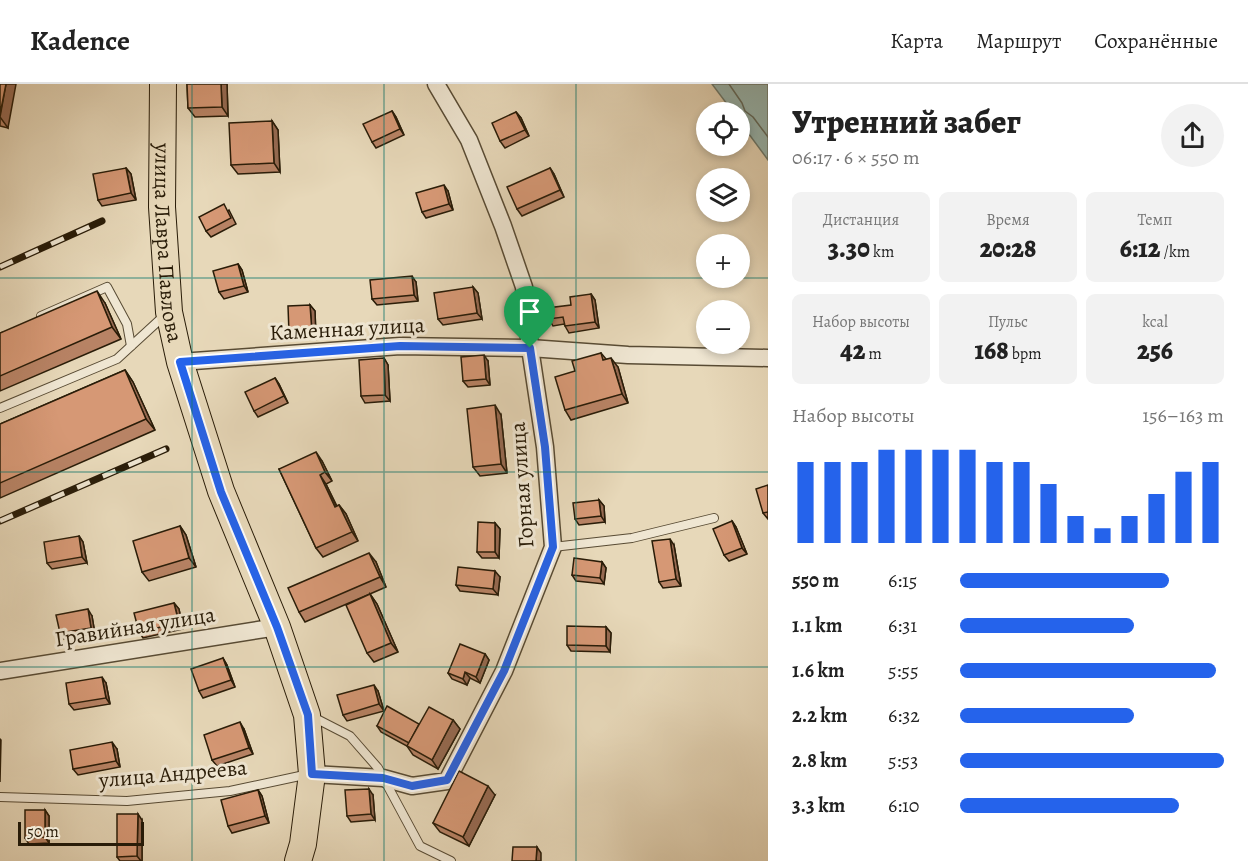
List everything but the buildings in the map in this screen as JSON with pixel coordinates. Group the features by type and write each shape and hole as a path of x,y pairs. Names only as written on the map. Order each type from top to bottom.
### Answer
{"main road":[{"name":"улица Лавра Павлова","path":"163,84 162,207 169,312 180,362 221,492 277,627 308,715 312,774 303,844 298,861"}],"street":[{"name":"Горная улица","path":"312,774 383,778 412,786 447,780 504,671 553,547 545,447 530,348 524,287 469,140 436,84"},
{"name":"Каменная улица","path":"180,362 400,346 530,348 628,355 768,358"},
{"name":"Гравийная улица","path":"0,671 277,627"}],"lane":[{"path":"32,320 107,286 127,324 131,346"},
{"path":"0,408 117,359 169,312"},
{"path":"553,547 632,538 714,518"},
{"path":"308,715 350,736 378,768 420,846 451,861"},
{"name":"улица Андреева","path":"0,797 128,801 230,791 312,774"}],"water":[{"path":"712,84 768,84 768,160 750,136 750,102 726,102"}],"railway":[{"path":"0,267 102,221"},
{"path":"0,521 166,449"}],"route":[{"path":"400,346 530,348 545,447 553,547 504,671 447,780 412,786 383,778 312,774 308,715 277,627 221,492 180,362 400,346"}]}
